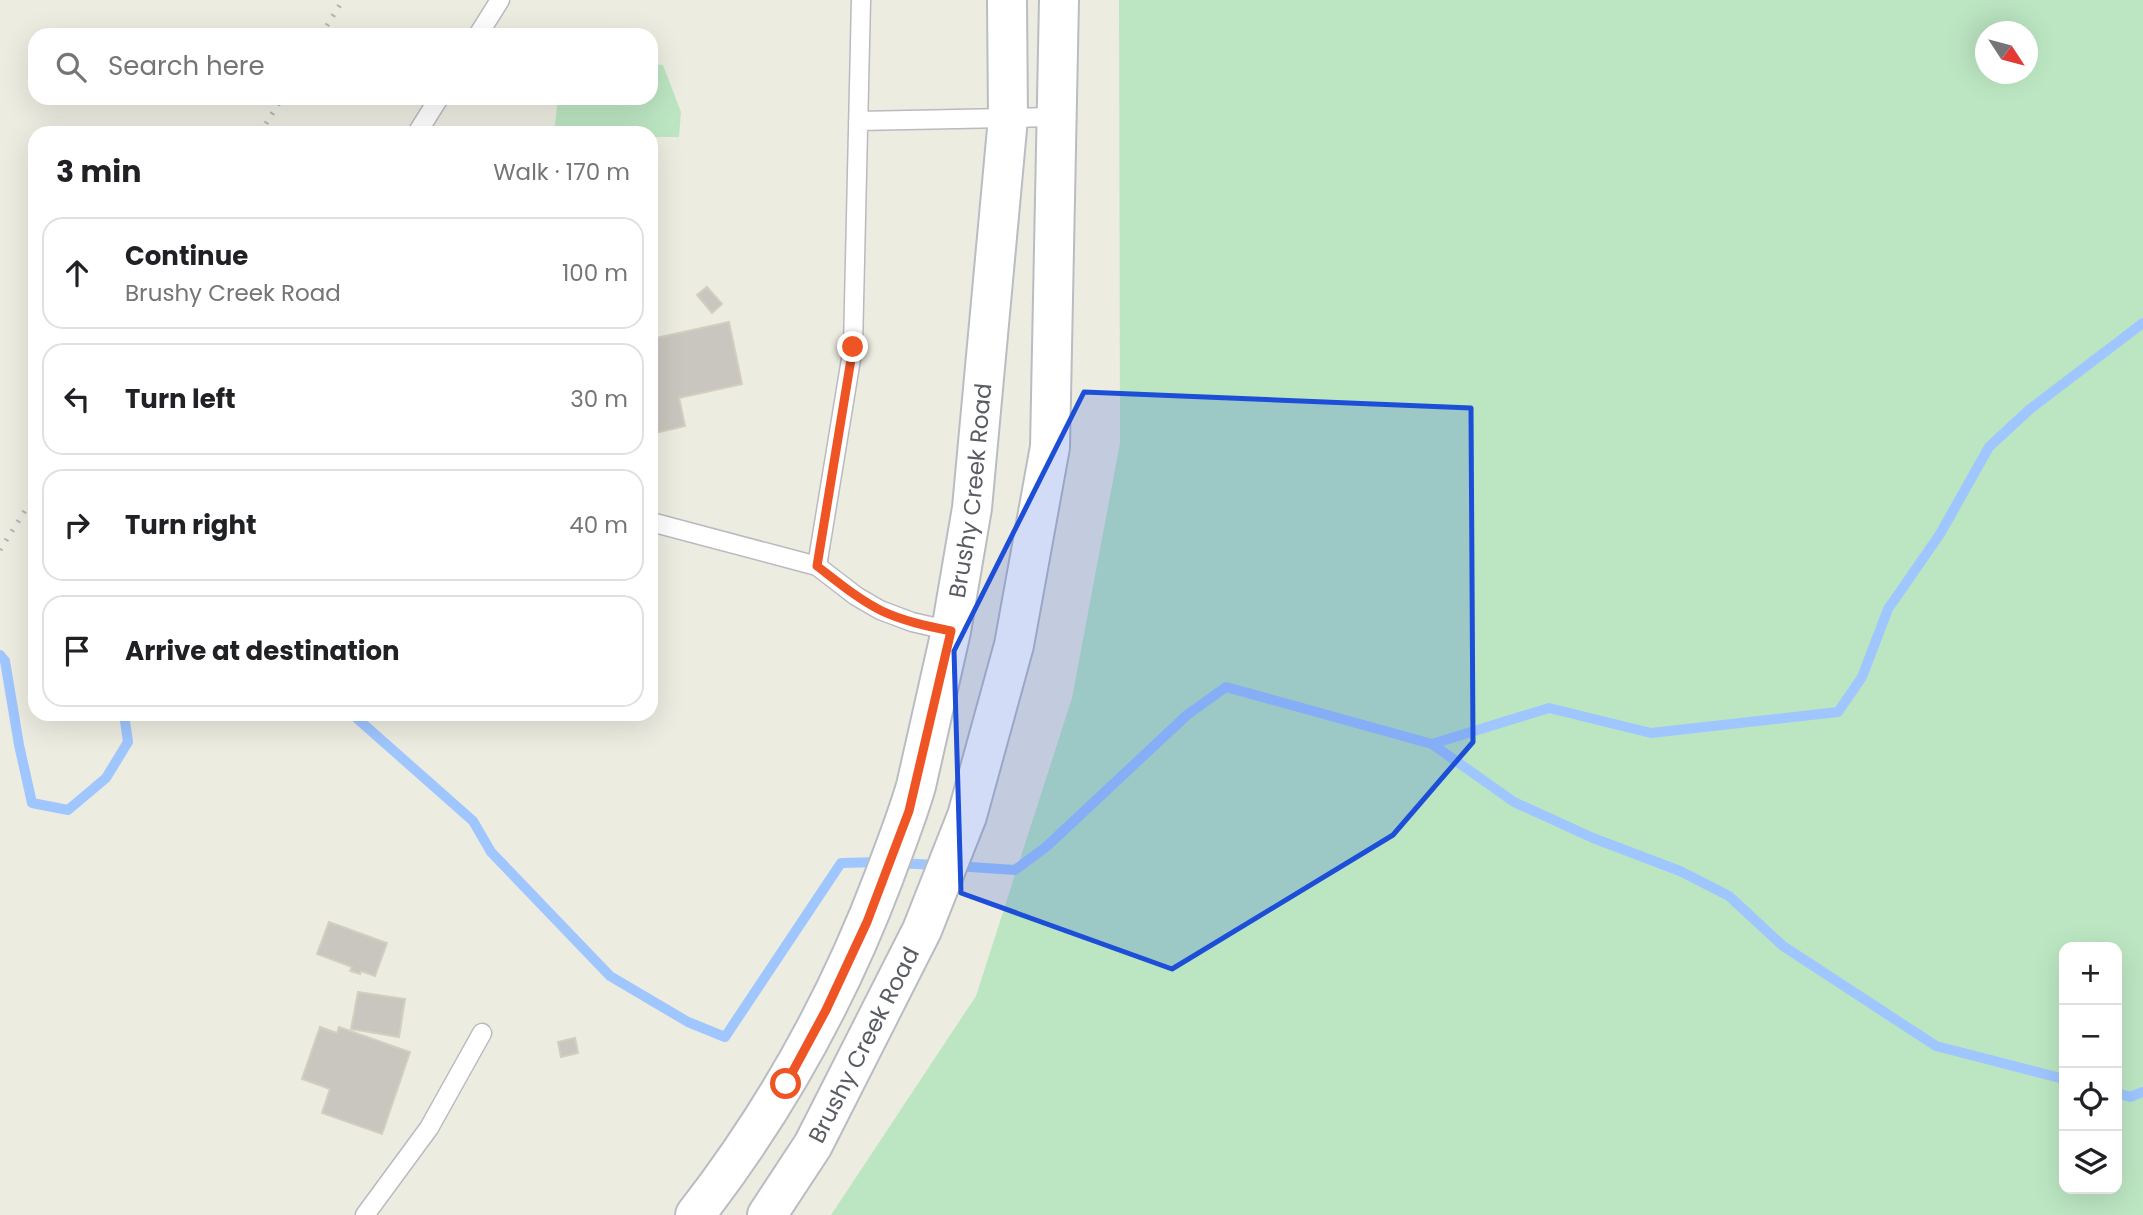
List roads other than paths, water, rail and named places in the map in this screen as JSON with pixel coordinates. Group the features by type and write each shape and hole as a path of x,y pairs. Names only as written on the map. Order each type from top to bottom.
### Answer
{"main road":[{"name":"Brushy Creek Road","path":"695,1215 734,1165 786,1084 826,1010 867,922 916,786 951,631 972,508 1008,118 1007,0"},
{"name":"Brushy Creek Road","path":"776,1202 813,1144 922,930 967,816 1014,645 1050,447 1059,0"}],"lane":[{"path":"482,28 500,0"},
{"path":"817,566 853,347 861,0"},
{"path":"421,126 435,105"},
{"path":"858,121 1057,117"},
{"path":"658,524 817,566 856,596 880,610 912,622 951,631"},
{"path":"365,1215 429,1128 482,1033"}],"waterway":[{"path":"1432,744 1549,708 1651,733 1838,712 1862,677 1888,609 1940,534 1989,447 2030,409 2143,323"},
{"path":"0,655 5,661 32,803 68,810 106,778 128,742 125,721"},
{"path":"956,866 1015,870 1046,847 1187,715 1226,687 1432,744 1514,802 1593,838 1680,871 1729,896 1783,946 1936,1046 2059,1078"},
{"path":"360,721 473,821 491,852 610,976 688,1022 725,1037 841,863 881,862"},
{"path":"896,863 937,865"},
{"path":"2122,1095 2130,1097 2143,1092"}],"railway":[{"path":"325,28 343,0"},
{"path":"264,126 278,105"},
{"path":"0,550 28,506"}]}
